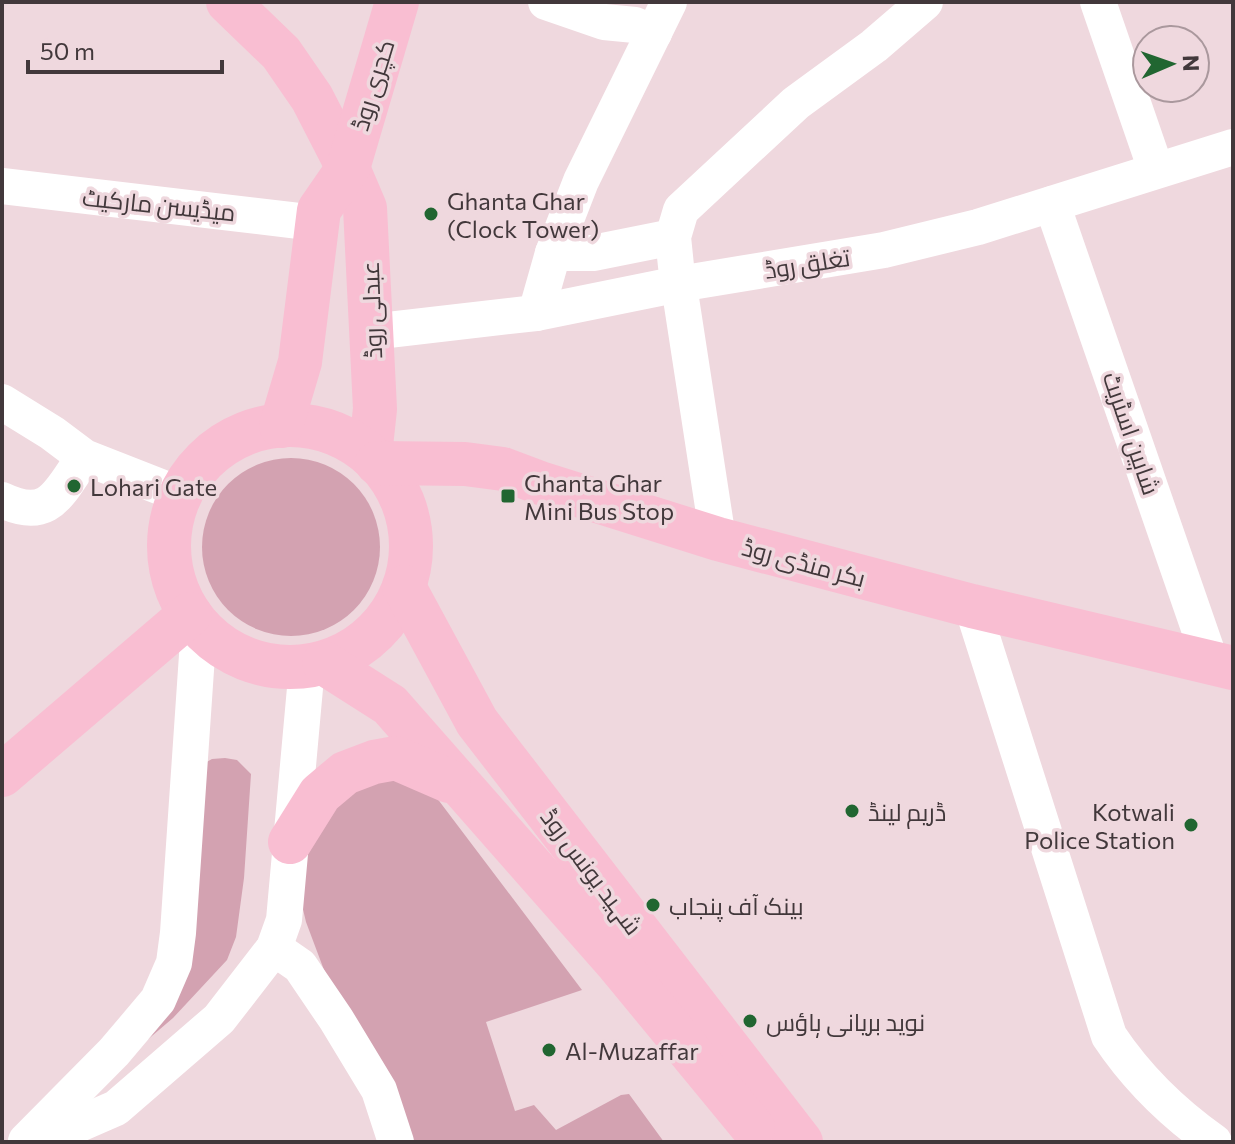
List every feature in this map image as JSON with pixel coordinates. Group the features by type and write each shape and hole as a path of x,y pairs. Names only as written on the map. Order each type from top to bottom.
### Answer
{"main road":[{"name":"عبدلی روڈ","path":"228,2 281,53 312,98 365,208 375,409 374,459"},
{"name":"کچری روڈ","path":"348,168 397,2"},
{"path":"281,426 300,362 316,223 324,203 348,168"},
{"path":"281,426 305,426 328,431 350,441 374,459 402,499 408,521 410,554 404,587 394,608 364,642 345,655 315,665 267,665 229,651 194,620 178,592 171,568 173,519 192,476 221,447 260,429 281,426"},
{"name":"بکر منڈی روڈ","path":"374,459 503,469 718,539 972,606 1222,666"},
{"name":"شہید یونس روڈ","path":"404,587 477,722 801,1142"},
{"path":"2,775 194,620"},
{"name":"شہید یونس روڈ","path":"315,665 390,705 617,963 765,1142"},
{"path":"290,842 320,794 345,773 374,762 396,758 458,785"}],"street":[{"path":"546,2 604,22 635,25 661,17"},
{"path":"718,539 673,237 681,210 796,103 874,46 925,2"},
{"path":"1098,2 1156,170"},
{"path":"536,313 553,253 581,181 661,17"},
{"name":"تغلق روڈ","path":"371,332 536,313 679,284 884,250 978,227 1233,147"},
{"name":"میڈیسن مارکیٹ","path":"2,186 316,223"},
{"name":"شاہین اسٹریٹ","path":"1052,204 1222,666"},
{"path":"553,253 593,253 673,237"},
{"path":"2,402 84,457 181,495"},
{"path":"2,500 23,510 43,507 55,498 84,457"},
{"path":"972,606 1109,1036 1124,1058 1179,1117 1214,1142"},
{"path":"24,1142 114,1052 158,1000 174,963 194,620"},
{"path":"38,1142 116,1108 136,1093 219,1019 274,948 284,920 290,842 315,665"},
{"path":"274,948 300,966 322,998 379,1090 396,1142"}],"shaded area":[{"path":"291,458 325,465 354,484 373,513 380,547 373,581 354,610 325,629 291,636 257,629 228,610 209,581 202,547 209,513 228,484 257,465"},
{"path":"212,759 237,760 251,774 244,878 236,937 227,960 173,1018 72,1104 155,1018 203,764"},
{"path":"421,777 582,990 486,1022 515,1111 534,1105 556,1130 621,1095 629,1094 664,1142 409,1142 324,970 306,922 297,884 300,848 357,783"}],"place":[{"name":"Ghanta Ghar (Clock Tower)","path":"431,214"},
{"name":"Lohari Gate","path":"74,486"},
{"name":"Ghanta Ghar Mini Bus Stop","path":"508,496"},
{"name":"ڈریم لینڈ","path":"852,811"},
{"name":"Kotwali Police Station","path":"1191,825"},
{"name":"بینک آف پنجاب","path":"653,905"},
{"name":"نوید بریانی ہاؤس","path":"750,1021"},
{"name":"Al-Muzaffar","path":"549,1050"}]}
